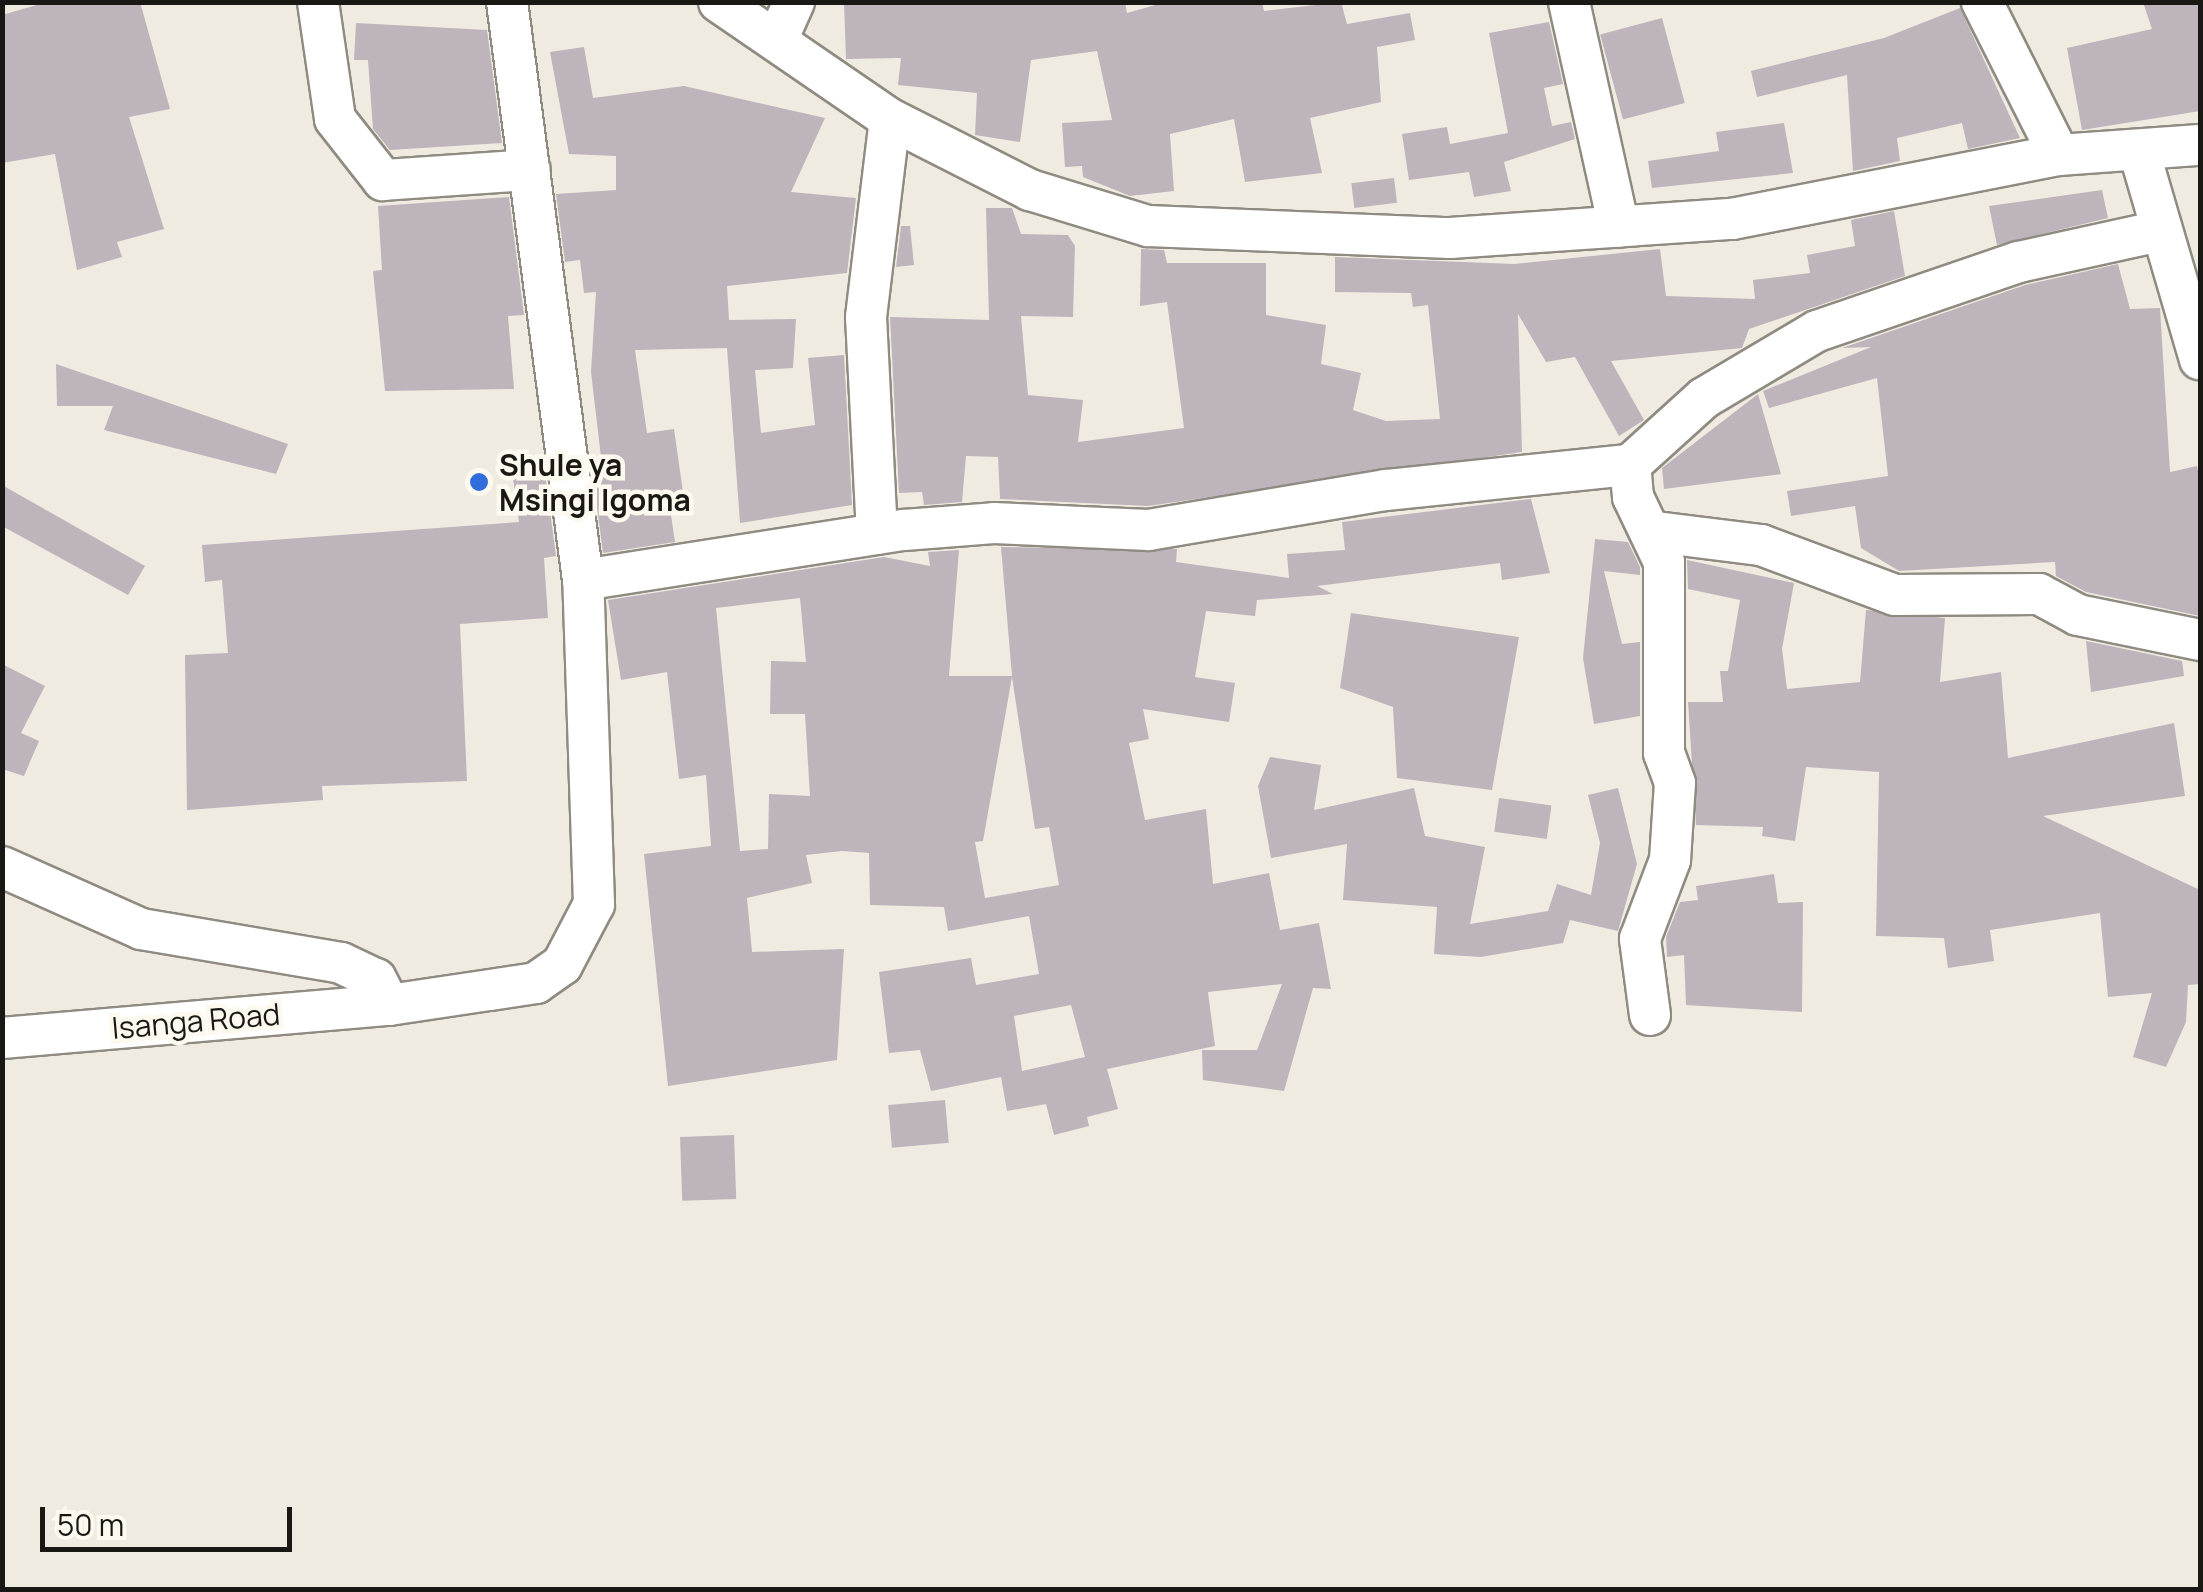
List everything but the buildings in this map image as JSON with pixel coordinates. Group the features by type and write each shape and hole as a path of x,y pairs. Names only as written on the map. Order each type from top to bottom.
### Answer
{"street":[{"path":"318,2 335,120 383,180 530,170"},
{"name":"Isanga Road","path":"2,1038 389,1005 551,976 594,904 583,580 507,2"},
{"path":"720,2 890,119 1030,190 1148,226 1432,238 1732,219 2059,155 2200,146"},
{"path":"777,40 794,2"},
{"path":"1569,2 1619,227"},
{"path":"1982,2 2059,155"},
{"path":"877,534 866,317 890,119"},
{"path":"2139,151 2200,359"},
{"path":"583,580 877,534 994,522 1149,530 1386,490 1630,465 1704,398 1817,331 2019,262 2160,230"},
{"path":"1630,465 1633,497 1656,532 1666,616 1664,753 1674,798 1670,860 1640,939 1650,1014"},
{"path":"1656,532 1761,544 1895,595 2039,594 2078,615 2200,640"},
{"path":"2,867 142,929 341,963 376,980 389,1005"}],"place":[{"name":"Shule ya Msingi Igoma","path":"479,482"}]}
